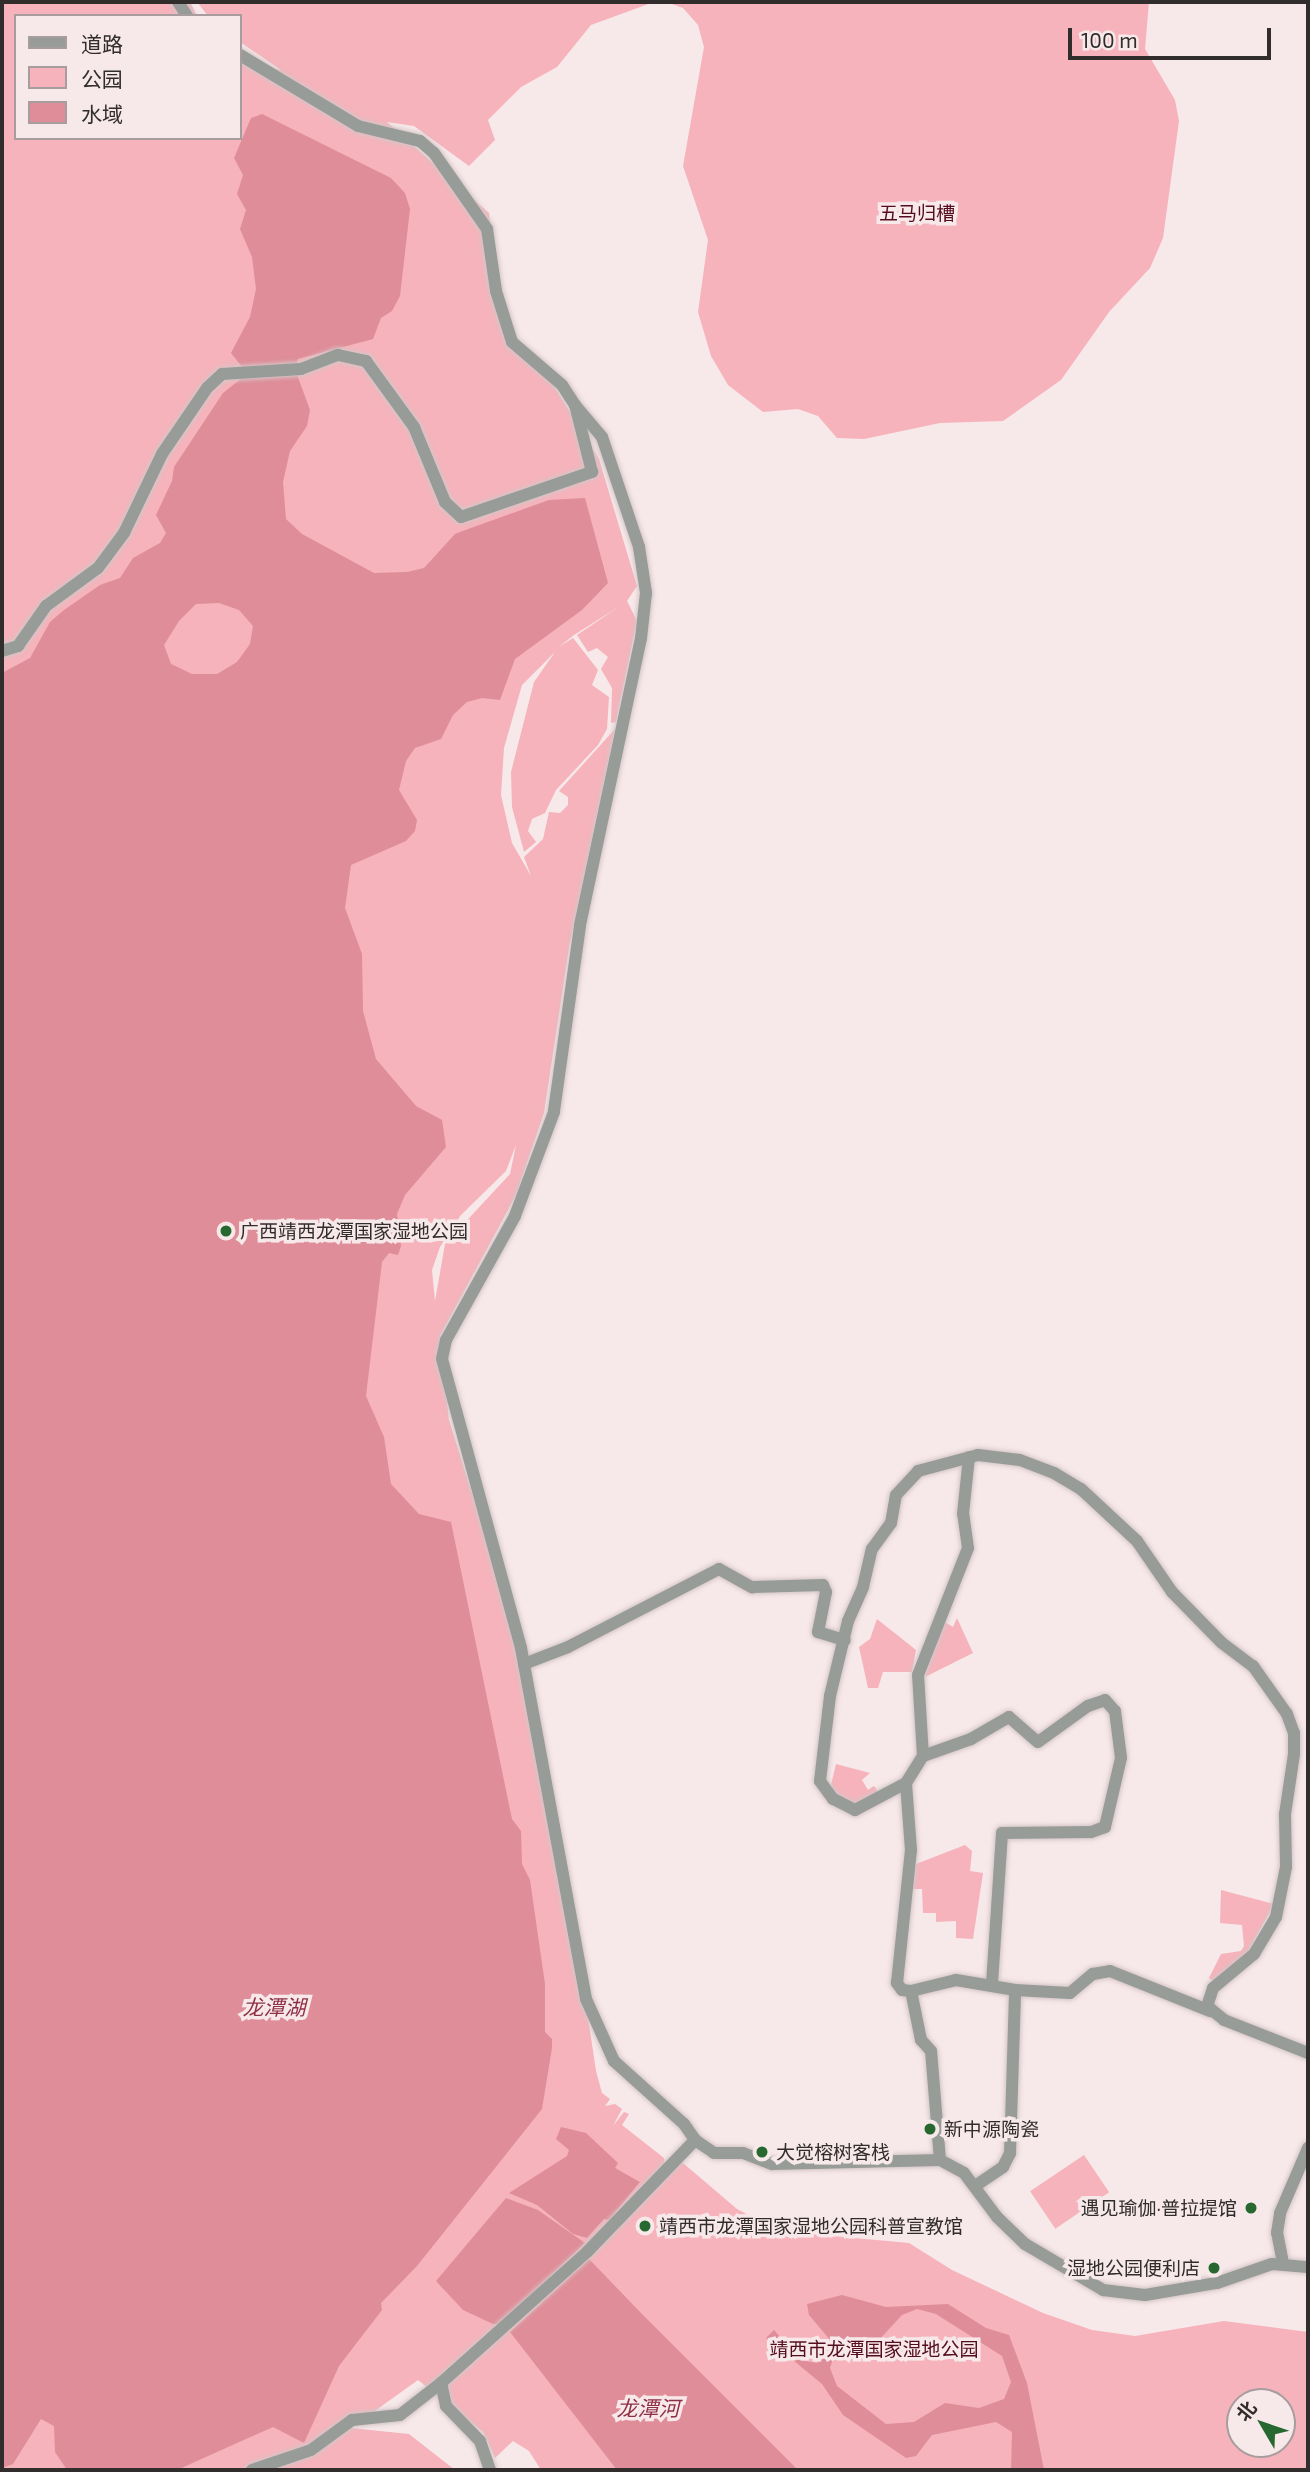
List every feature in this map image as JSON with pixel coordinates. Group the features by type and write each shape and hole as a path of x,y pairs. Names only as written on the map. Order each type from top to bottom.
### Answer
{"street":[{"path":"242,56 358,126 420,141 433,153 487,229 495,291 512,342 562,385 575,405 603,437 631,512 646,593 641,638 580,926 554,1112 515,1216 446,1340 442,1359 524,1664 586,1999 614,2061 684,2124 695,2140 713,2152 743,2153 772,2164 940,2160 964,2173 1025,2244 1103,2290 1156,2294 1217,2283 1283,2263 1308,2267"},
{"path":"2,651 18,646 46,606 98,568 124,533 153,467 207,388 222,374 240,370 301,369 338,355 360,358 371,365 425,447 445,502 461,517 592,472 575,405"},
{"path":"969,1457 962,1514 968,1548 918,1675 923,1756 906,1783 855,1810 833,1798 821,1785 830,1696 870,1555 889,1527 899,1489 918,1471 969,1457 1020,1460 1082,1489 1142,1546 1180,1601 1252,1666 1286,1714 1294,1754 1285,1814 1286,1867 1276,1917 1254,1954 1209,1993 1210,2011"},
{"path":"524,1664 568,1647 719,1569 752,1587 823,1585 826,1592 818,1632 845,1640"},
{"path":"923,1756 971,1739 1009,1717 1038,1742 1096,1702 1108,1701 1115,1711 1121,1758 1105,1827 1091,1832 1045,1834 1011,1830 1001,1836 992,1982"},
{"path":"906,1783 911,1850 896,1973 899,1988 911,1991 956,1980 992,1982 1015,1990 1070,1993 1093,1974 1110,1970 1308,2053"},
{"path":"975,2186 1003,2167 1010,2153 1015,1990"},
{"path":"911,1991 922,2040 932,2057 940,2160"},
{"path":"251,2470 311,2449 352,2420 394,2417 441,2384 575,2263 695,2140"},
{"path":"1283,2263 1277,2233 1280,2213 1308,2148"},
{"path":"441,2384 446,2406 480,2441 490,2470"}],"green space":[{"name":"龙潭湖","path":"2,2 190,2 196,14 14,14 14,140 242,140 242,61 281,70 242,43 242,14 206,14 197,2 654,2 591,25 557,67 521,87 488,120 495,140 469,166 414,126 387,122 489,213 495,266 515,350 554,386 599,459 637,586 627,601 637,621 616,722 611,723 612,688 601,669 608,657 597,648 588,652 577,635 620,606 559,647 573,638 598,670 592,685 609,697 607,729 598,745 556,790 545,813 532,819 528,831 536,842 524,852 512,807 511,772 534,682 555,652 522,685 504,748 501,795 512,843 531,876 524,857 543,839 549,812 560,813 568,805 568,797 559,791 615,729 569,948 544,1113 516,1195 440,1336 449,1420 530,1677 556,1803 596,2071 602,2093 610,2099 605,2106 615,2104 622,2109 613,2126 624,2112 629,2114 622,2125 664,2158 665,2165 683,2163 737,2209 779,2231 909,2243 952,2270 1043,2313 1092,2330 1135,2336 1224,2321 1308,2332 1308,2470 541,2470 529,2451 513,2441 495,2458 483,2432 418,2380 351,2428 409,2434 455,2470 2,2470","holes":["516,1145 510,1174 445,1244 435,1301 432,1270 440,1247 461,1215 506,1171"]},
{"name":"五马归槽","path":"666,2 1149,2 1145,49 1175,100 1179,121 1163,238 1150,268 1109,312 1061,380 1003,421 940,423 864,439 837,438 818,416 798,409 763,412 728,385 711,356 698,312 708,240 683,166 704,47 698,25 683,8"},
{"path":"957,1618 973,1653 925,1677 943,1621 953,1627"},
{"path":"877,1619 916,1650 912,1672 883,1672 878,1688 868,1688 859,1647 870,1639"},
{"path":"836,1764 870,1773 862,1780 868,1790 874,1786 880,1794 855,1805 834,1793 831,1785"},
{"path":"965,1845 972,1851 970,1871 983,1873 973,1939 956,1938 956,1921 936,1922 936,1913 923,1913 922,1889 911,1889 916,1864"},
{"path":"1221,1890 1274,1904 1245,1957 1213,1981 1209,1978 1221,1954 1241,1951 1244,1946 1242,1925 1220,1923"},
{"path":"1084,2155 1109,2192 1055,2229 1030,2191"}],"water":[{"name":"龙潭湖","path":"262,114 391,178 405,193 410,209 400,296 392,311 381,318 373,339 298,359 295,369 310,410 307,426 290,451 283,482 286,519 302,534 374,573 407,572 424,568 455,534 549,500 585,498 608,583 582,610 515,659 500,700 482,698 467,702 453,715 441,739 415,748 406,761 399,790 417,820 415,831 406,841 351,865 345,908 362,954 363,1011 376,1059 416,1106 442,1120 446,1147 405,1195 397,1214 401,1246 398,1255 389,1253 382,1262 366,1396 384,1437 391,1484 419,1514 451,1522 512,1819 521,1831 522,1864 530,1880 545,1984 545,2032 552,2039 552,2048 542,2109 417,2266 381,2303 382,2310 339,2366 304,2443 273,2427 177,2470 67,2470 55,2452 54,2426 41,2419 13,2464 2,2468 2,673 30,658 50,622 64,610 100,585 120,578 133,558 160,543 166,533 156,515 172,481 174,467 223,393 242,378 243,368 231,353 250,317 256,289 252,257 240,229 246,210 237,194 243,175 234,158 251,118","holes":["219,603 239,610 253,626 250,644 237,662 217,674 192,674 171,664 164,645 179,621 196,604"]},
{"path":"561,2127 586,2133 618,2163 615,2168 640,2182 609,2220 604,2219 587,2238 573,2234 537,2205 509,2193 567,2156 569,2150 556,2139"},
{"path":"506,2198 538,2210 585,2243 500,2324 493,2324 463,2310 436,2281"},
{"name":"龙潭河","path":"589,2259 798,2470 617,2470 510,2332"},
{"path":"842,2295 886,2307 948,2304 986,2328 1009,2335 1027,2383 1044,2470 1011,2470 1012,2432 996,2422 932,2435 916,2456 906,2458 843,2415 822,2384 766,2338 774,2330 800,2360 817,2363 827,2356 831,2341 809,2315 807,2304","holes":["917,2309 936,2314 1002,2356 1011,2382 1004,2399 979,2408 945,2403 914,2422 886,2424 837,2386 830,2368 837,2346 878,2341 902,2315"]}],"place":[{"name":"广西靖西龙潭国家湿地公园","path":"226,1231"},
{"name":"新中源陶瓷","path":"930,2129"},
{"name":"大觉榕树客栈","path":"762,2152"},
{"name":"遇见瑜伽·普拉提馆","path":"1251,2208"},
{"name":"靖西市龙潭国家湿地公园科普宣教馆","path":"645,2226"},
{"name":"湿地公园便利店","path":"1214,2268"}],"park label":[{"name":"靖西市龙潭国家湿地公园","path":"874,2349"}]}
